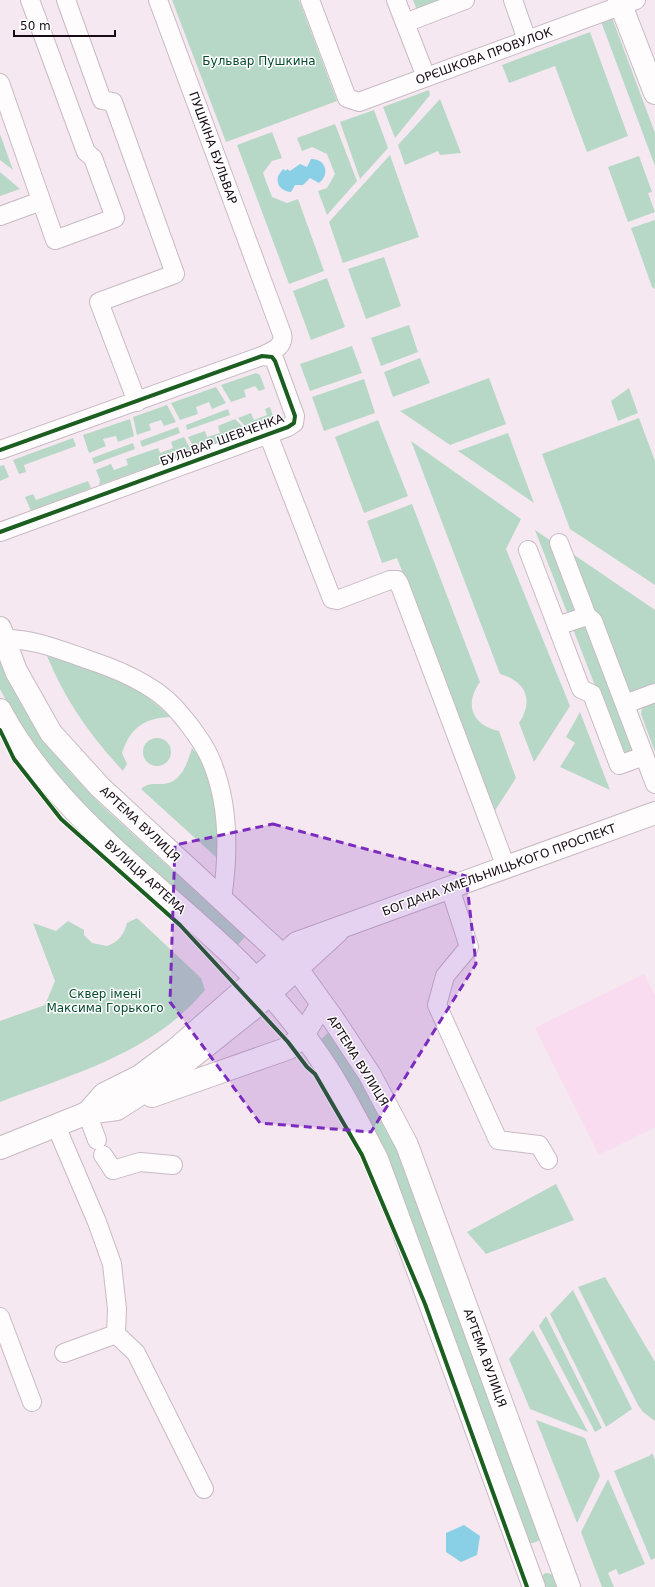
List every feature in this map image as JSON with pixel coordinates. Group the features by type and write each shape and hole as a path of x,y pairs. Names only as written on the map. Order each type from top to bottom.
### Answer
{"main road":[{"path":"625,2 655,93"},
{"name":"АРТЕМА ВУЛИЦЯ","path":"2,634 16,671 51,733 100,787 289,962 322,1004 370,1075 407,1145 566,1580"},
{"name":"ВУЛИЦЯ АРТЕМА","path":"0,710 26,753 69,806 131,866 230,954 262,986 303,1034"},
{"name":"БОГДАНА ХМЕЛЬНИЦЬКОГО ПРОСПЕКТ","path":"0,1148 87,1114 117,1109 167,1077 289,962 343,926 655,813"},
{"name":"БОГДАНА ХМЕЛЬНИЦЬКОГО ПРОСПЕКТ","path":"87,1114 104,1094 140,1076 262,986"},
{"path":"117,1109 289,1048 303,1034 322,1004"},
{"path":"303,1034 343,1094 377,1159 533,1585"},
{"path":"533,1585 535,1571 543,1565 555,1564 566,1580"}],"street":[{"path":"0,83 55,240 115,218 92,158 86,152 30,0"},
{"path":"66,0 102,100 113,102 175,274 100,302 137,402"},
{"name":"ПУШКІНА БУЛЬВАР","path":"158,0 283,340 277,348 262,356"},
{"name":"ОРЄШКОВА ПРОВУЛОК","path":"310,0 347,98 359,102 625,2"},
{"path":"396,0 426,77"},
{"path":"405,23 465,0"},
{"path":"513,0 527,40"},
{"path":"0,216 41,202"},
{"path":"0,450 262,356"},
{"name":"БУЛЬВАР ШЕВЧЕНКА","path":"0,532 292,426 295,416 275,361 272,358 262,356"},
{"path":"268,434 332,599 337,600 390,580 397,580 399,583 506,867"},
{"path":"559,543 587,616 593,621 655,784"},
{"path":"528,550 581,689 592,694 619,764 644,756"},
{"path":"557,626 587,616"},
{"path":"2,634 33,641 112,668 138,680 166,700 190,727 210,757 220,786 225,818 227,859 222,899"},
{"path":"625,704 655,693"},
{"path":"450,888 469,947 445,976 437,1005 498,1140 539,1145 548,1160"},
{"path":"87,1114 100,1148 113,1170 140,1162 173,1165"},
{"path":"56,1126 97,1222 112,1264 117,1309 116,1334 136,1353 148,1387 204,1489"},
{"path":"0,1317 32,1402"},
{"path":"64,1353 116,1334"}],"highlighted area":[{"path":"273,824 466,876 476,964 371,1132 260,1123 170,1002 175,845"}],"shaded area":[{"path":"644,974 655,995 655,1127 599,1155 535,1028"}],"green space":[{"name":"Бульвар Пушкина","path":"172,0 299,0 337,101 226,142"},
{"path":"413,0 458,0 419,15"},
{"path":"611,15 655,133 655,166 600,19"},
{"path":"590,32 628,136 587,152 555,66 509,83 502,65"},
{"path":"429,90 430,95 395,138 383,107"},
{"path":"440,99 461,153 440,155 438,151 405,165 398,145"},
{"path":"374,110 388,148 360,179 340,122"},
{"path":"335,124 357,181 327,215 318,191 327,188 335,174 327,154 312,147 302,151 297,138"},
{"path":"272,132 282,158 272,161 263,173 272,197 287,203 298,199 324,271 289,284 237,145"},
{"path":"0,134 13,170 0,160"},
{"path":"390,155 419,237 343,263 329,222"},
{"path":"639,156 652,192 648,193 655,212 628,222 608,167"},
{"path":"0,172 20,189 0,196"},
{"path":"655,220 655,289 652,287 631,228"},
{"path":"384,257 401,306 366,319 348,269"},
{"path":"327,278 345,327 311,340 293,291"},
{"path":"409,325 418,352 381,366 371,338"},
{"path":"352,346 362,373 310,391 300,364"},
{"path":"420,358 430,383 393,397 384,372"},
{"path":"256,373 260,375 265,389 259,391 255,386 244,390 246,397 231,402 221,385"},
{"path":"489,378 506,424 450,445 400,411"},
{"path":"364,379 375,413 324,431 312,397"},
{"path":"216,387 226,403 212,409 209,402 196,407 198,414 180,420 171,403"},
{"path":"629,388 638,413 618,421 611,401"},
{"path":"167,405 176,422 164,426 161,420 149,424 151,430 137,435 133,417"},
{"path":"270,407 274,419 272,423 250,432 238,418 251,413 254,420 267,415 265,409"},
{"path":"228,409 230,415 187,430 186,425"},
{"path":"639,418 655,461 655,585 570,529 542,454"},
{"path":"130,419 134,436 118,442 116,436 103,439 106,446 89,453 83,435"},
{"path":"235,419 248,432 196,451 188,437 205,431 207,437 220,433 218,426"},
{"path":"378,420 408,496 364,513 335,437"},
{"path":"178,427 180,433 142,447 140,441"},
{"path":"508,433 534,503 458,451"},
{"path":"184,437 192,452 99,485 100,480 96,470 111,464 114,470 128,465 126,459 158,448 160,453 173,448 171,442"},
{"path":"73,438 76,446 24,465 26,472 19,474 13,460"},
{"path":"411,441 521,519 506,549 570,706 534,762 519,723 524,715 526,707 525,693 516,682 509,677 500,674"},
{"path":"133,443 135,449 94,464 92,458"},
{"path":"4,465 9,477 0,481 0,466"},
{"path":"88,481 91,488 31,511 25,497 33,494 36,500"},
{"path":"412,504 480,682 472,698 473,712 482,724 499,731 516,778 494,812 397,558 382,563 367,521"},
{"path":"535,530 557,545 579,612 568,613 566,610"},
{"path":"564,548 655,610 655,689 628,699"},
{"path":"587,624 637,747 630,753 621,753 573,629"},
{"path":"0,652 42,735 70,772 100,804 245,937 235,948 104,830 30,745 0,689"},
{"path":"47,656 93,670 138,689 171,717 153,719 134,730 122,753 127,764 123,771 100,745 80,717 62,688"},
{"path":"655,697 655,752 641,714 647,702"},
{"path":"580,712 610,790 560,767 575,743 566,737"},
{"path":"157,738 167,742 171,752 167,762 157,766 147,762 143,752 147,742"},
{"path":"192,748 199,756 208,772 220,825 217,858 141,789 148,785 174,781 182,772"},
{"name":"Сквер імені Максима Горького","path":"137,918 201,978 205,990 184,1012 137,1046 83,1071 0,1102 0,1021 45,1005 55,981 33,923 56,931 68,921 84,930 84,935 92,943 107,946 120,938 127,923"},
{"path":"332,1029 395,1143 541,1536 536,1542 529,1543 319,1041"},
{"path":"556,1184 574,1220 486,1254 467,1232"},
{"path":"605,1277 655,1362 655,1421 643,1412 638,1405 578,1287"},
{"path":"573,1290 632,1409 606,1427 550,1314"},
{"path":"546,1316 602,1428 595,1432 539,1326"},
{"path":"533,1330 588,1432 530,1409 509,1359"},
{"path":"536,1420 585,1438 600,1476 577,1523"},
{"path":"652,1453 655,1460 655,1558 651,1560 614,1471 649,1456"},
{"path":"608,1479 645,1564 619,1575 616,1569 608,1573 614,1587 602,1587 581,1532"},
{"path":"545,1573 553,1575 558,1587 543,1587 542,1576"}],"water":[{"path":"311,159 320,161 325,167 325,175 319,183 310,178 303,185 295,185 291,192 280,187 278,176 283,169 290,171 300,164 307,167"},
{"path":"464,1525 480,1536 477,1555 461,1562 446,1552 446,1533"}],"cycle path":[{"path":"0,450 262,356 272,357 275,361 295,416 294,423 288,427 0,532"},
{"path":"0,730 14,759 61,819 180,925 288,1042 307,1067 315,1074 362,1155 425,1304 527,1587"}]}
